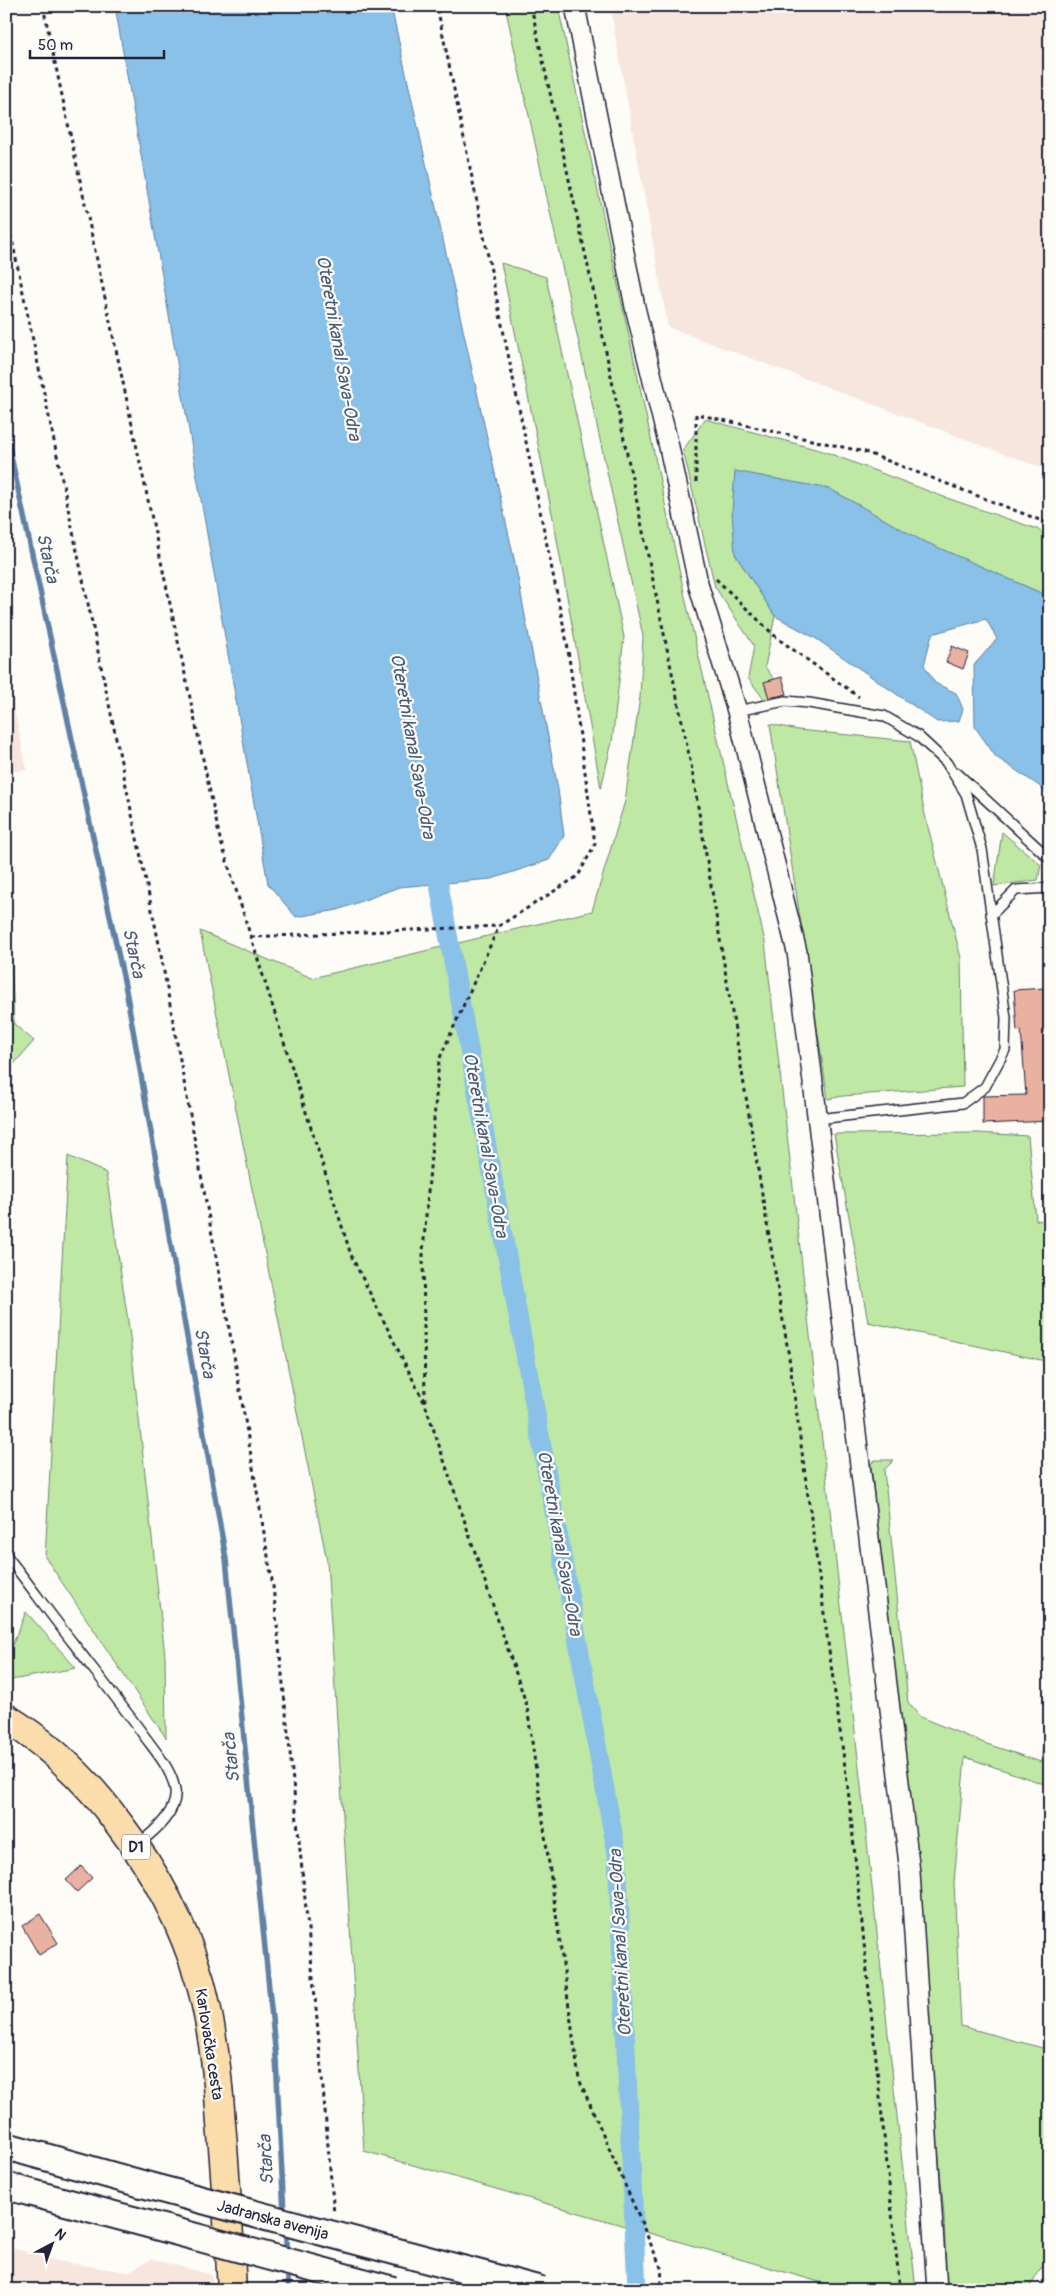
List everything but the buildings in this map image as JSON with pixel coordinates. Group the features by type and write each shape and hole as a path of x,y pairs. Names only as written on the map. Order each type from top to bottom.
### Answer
{"main road":[{"name":"Karlovačka cesta","path":"6,1718 20,1726 68,1766 94,1792 136,1845 172,1908 188,1946 208,2016 218,2078 232,2290"},
{"name":"Jadranska avenija","path":"6,2146 541,2290"},
{"path":"6,2186 394,2290"}],"street":[{"path":"575,6 635,306 698,587 737,711 797,952 910,1872 937,2290"}],"lane":[{"path":"737,711 785,701 809,703 884,716 918,736 1050,859"},
{"path":"817,1119 963,1103 985,1087 1005,1050 1006,1018 982,849 966,794 946,762"},
{"path":"991,914 1016,890 1050,888"},
{"path":"6,1555 123,1706 172,1778 175,1791 174,1804 163,1821 151,1834 136,1845"}],"path":[{"path":"43,6 220,839 351,1255 426,1404 527,1706 579,2080 662,2270 660,2290"},
{"path":"251,937 499,926 578,876 594,844 568,643 437,6"},
{"path":"531,6 596,303 692,770 789,1357 848,1789 900,2290"},
{"path":"6,211 158,939 235,1361 273,1586 315,1997 334,2223"},
{"path":"696,483 696,414 865,452 1050,524"},
{"path":"711,574 777,638 884,716"},
{"path":"426,1404 423,1252 439,1060 499,926"}],"shaded area":[{"path":"610,6 1027,6 1050,19 1050,471 668,327"},
{"path":"6,671 27,770 6,772"},
{"path":"6,2246 56,2261 127,2272 152,2259 212,2275 213,2290 6,2290"}],"green space":[{"path":"505,6 558,6 687,606 765,942 848,1667 916,2290 847,2290 364,2151 327,1561 200,931 312,978 592,911 625,801 640,697 643,636"},
{"path":"501,263 546,277 624,637 612,742 601,788 554,523"},
{"path":"705,419 823,451 944,497 1037,529 1050,539 1050,597 918,539 830,489 735,554 775,616 765,667 783,691 766,702 748,678 754,646 715,587 683,450"},
{"path":"770,724 798,730 910,741 925,815 961,958 963,1087 843,1096 828,1099"},
{"path":"1002,832 1041,865 1038,880 994,886"},
{"path":"6,903 10,926 14,1024 34,1041 13,1065 6,1056"},
{"path":"978,1133 1028,1136 1036,1220 1050,1222 1050,1362 868,1322 834,1134"},
{"path":"68,1156 106,1173 129,1328 165,1656 166,1738 45,1557"},
{"path":"875,1460 894,1460 884,1470 908,1702 920,1717 984,1743 1041,1762 1050,1682 1050,1786 965,1757 954,1883 961,2026 1050,2050 1050,2254 1028,2290 947,2290 944,2216 927,2022 871,1464"},
{"path":"26,1612 76,1668 6,1681 6,1646 10,1651"}],"water":[{"path":"115,6 391,6 515,563 558,789 564,836 549,860 492,879 399,887 338,910 296,917 268,884"},
{"path":"735,471 830,489 919,539 1050,597 1050,796 1038,785 996,757 975,727 974,665 997,639 986,619 932,634 924,665 935,683 956,693 963,709 959,721 937,722 815,638 775,616 735,554 732,512"}],"waterway":[{"name":"Starča","path":"6,433 126,990 226,1559 276,2058 284,2214"},
{"name":"Oteretni kanal Sava-Odra","path":"434,858 617,1855 637,2290"},
{"name":"Starča","path":"285,2229 287,2254"},
{"name":"Starča","path":"287,2269 289,2290"}]}
